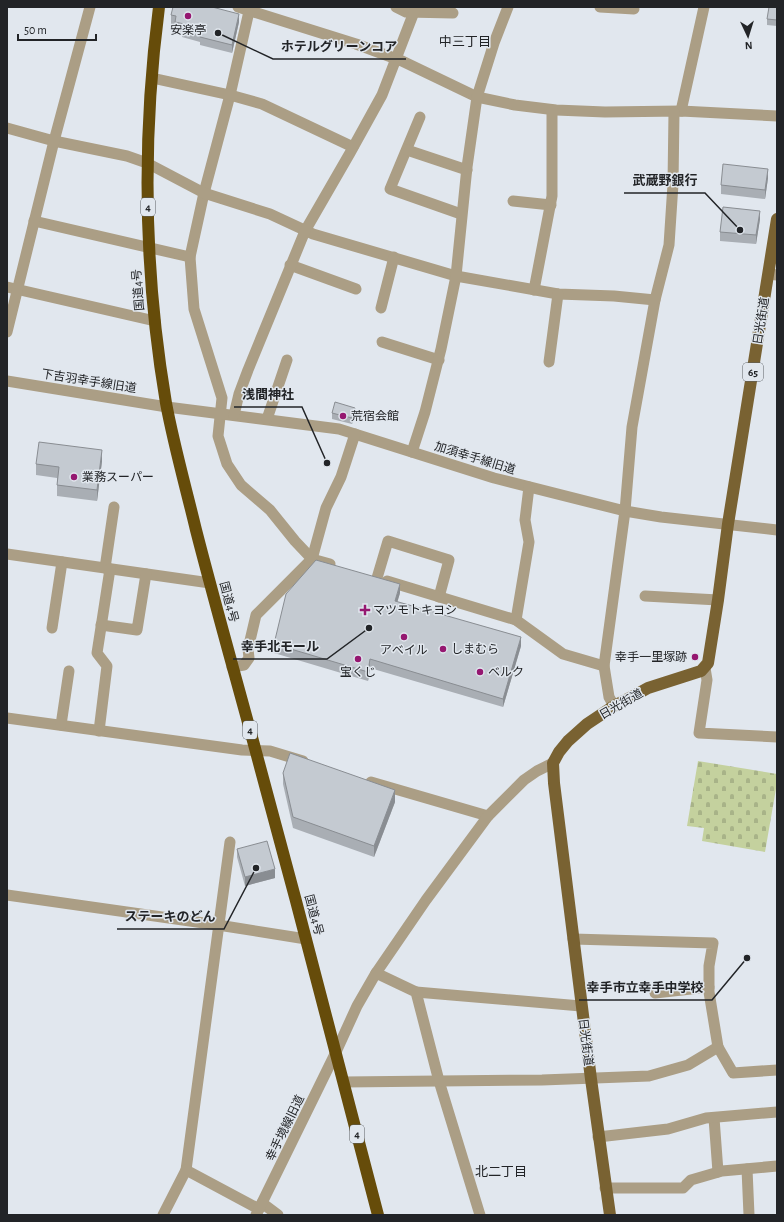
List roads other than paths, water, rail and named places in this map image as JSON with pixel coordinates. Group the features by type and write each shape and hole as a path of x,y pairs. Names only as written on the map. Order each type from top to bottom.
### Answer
{"highway":[{"name":"国道4号","path":"159,7 152,78 147,163 149,246 155,321 167,407 180,467 210,583 306,939 378,1215"}],"main road":[{"name":"日光街道","path":"610,1215 590,1078 554,783 553,763 559,752 568,741 587,724 614,706 648,688 702,671 708,664 728,524 773,275 777,219"}],"street":[{"path":"7,332 12,289 34,221 90,7"},
{"path":"238,7 250,8 395,58 477,97 515,105 552,110 605,112 678,111 777,116"},
{"path":"396,7 406,12 452,13"},
{"path":"412,452 425,412 438,360 456,276 467,170 477,97 494,43 508,7"},
{"path":"600,7 634,9"},
{"path":"614,706 609,697 604,666 625,511 632,427 655,300 669,245 678,111 704,7"},
{"path":"250,8 230,95 204,193 190,257 194,309 222,398 218,436 227,464 241,485 270,510 294,542 312,559 341,568"},
{"path":"234,415 239,394 305,230 382,95 414,12"},
{"path":"152,78 230,95 262,104 353,147"},
{"path":"534,290 552,196 552,110"},
{"path":"420,117 390,189 462,214"},
{"path":"7,128 54,141 128,156 147,163 204,193 270,214 313,234 456,276 558,294 614,296 655,300"},
{"path":"407,150 467,170"},
{"path":"513,201 551,205"},
{"path":"34,221 149,246 190,257"},
{"path":"381,308 394,257"},
{"path":"290,265 356,289"},
{"path":"12,289 155,321"},
{"path":"549,362 558,294"},
{"path":"382,342 438,360"},
{"path":"266,419 286,360"},
{"name":"下吉羽幸手線旧道","path":"7,381 167,407"},
{"name":"加須幸手線旧道","path":"167,407 339,429 494,478 625,511 661,517 777,530"},
{"path":"232,667 244,665 249,658 248,648 256,615 312,559 326,508 341,477 355,434"},
{"path":"516,620 529,542 525,520 529,487"},
{"path":"99,730 107,666 97,653 114,507"},
{"path":"439,597 449,560 388,541 373,577 439,597 516,620 563,654 604,666"},
{"path":"7,554 210,583"},
{"path":"52,628 62,562"},
{"path":"101,625 138,630 146,574"},
{"path":"645,596 718,600"},
{"path":"705,668 707,680 699,734 777,737"},
{"path":"61,725 69,671"},
{"path":"7,718 242,750 270,751 314,765"},
{"name":"幸手境線旧道","path":"259,1209 357,1006 376,973 426,900 488,816 524,780 553,763"},
{"path":"359,779 488,816"},
{"path":"163,1215 186,1170 230,842"},
{"path":"7,895 306,939"},
{"path":"573,939 713,943 709,966 709,987 718,1047 733,1073 777,1070"},
{"path":"376,973 416,992 581,1006"},
{"path":"655,993 709,987"},
{"path":"416,992 439,1081 480,1215"},
{"path":"344,1082 542,1080 648,1076 688,1065 718,1047"},
{"path":"598,1137 668,1129 706,1118 777,1112"},
{"path":"714,1118 718,1172"},
{"path":"605,1188 684,1188 691,1180 718,1172 777,1166"},
{"path":"747,1169 749,1215"},
{"path":"186,1170 259,1209 278,1215"}],"place":[{"name":"安楽亭","path":"188,16"},
{"name":"ホテルグリーンコア","path":"218,33"},
{"name":"武蔵野銀行","path":"740,230"},
{"name":"荒宿会館","path":"343,416"},
{"name":"浅間神社","path":"327,463"},
{"name":"業務スーパー","path":"74,477"},
{"name":"マツモトキヨシ","path":"365,610"},
{"name":"幸手北モール","path":"369,628"},
{"name":"アベイル","path":"404,637"},
{"name":"しまむら","path":"443,649"},
{"name":"幸手一里塚跡","path":"695,657"},
{"name":"宝くじ","path":"358,659"},
{"name":"ベルク","path":"480,672"},
{"name":"ステーキのどん","path":"256,868"},
{"name":"幸手市立幸手中学校","path":"747,958"}],"district":[{"name":"中三丁目","path":"465,42"},
{"name":"北二丁目","path":"501,1172"}]}
